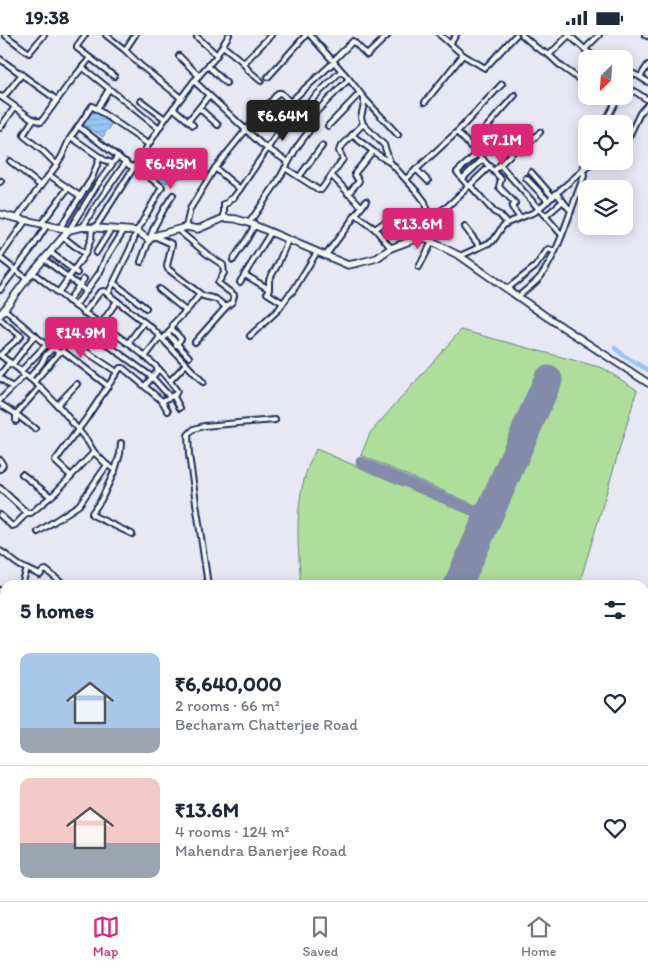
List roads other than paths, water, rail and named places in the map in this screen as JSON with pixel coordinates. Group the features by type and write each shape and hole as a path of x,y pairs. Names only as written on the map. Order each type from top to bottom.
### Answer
{"street":[{"path":"5,35 29,53 44,35"},
{"path":"85,35 77,47 114,76"},
{"path":"106,35 180,99"},
{"path":"125,50 134,35"},
{"path":"58,293 85,254 94,228 164,119 217,55 230,35"},
{"path":"243,63 271,35"},
{"path":"268,77 308,35 398,135"},
{"path":"260,115 272,122 351,42 356,43 367,55 388,35"},
{"path":"440,35 463,55 485,68 516,35"},
{"path":"450,44 456,35"},
{"path":"522,35 578,78"},
{"path":"550,55 569,35 585,49 599,35"},
{"path":"197,37 217,55"},
{"path":"223,46 261,81"},
{"path":"425,101 463,55"},
{"path":"179,56 209,95 245,130 266,149 289,162"},
{"path":"22,74 1,97 33,119 42,122 57,99 90,58"},
{"path":"0,59 57,99"},
{"path":"640,77 648,65"},
{"path":"208,66 226,83"},
{"path":"82,67 158,128"},
{"path":"224,218 224,204 228,203 240,189 280,130 341,71"},
{"path":"633,74 648,82"},
{"path":"233,260 247,239 252,224 270,193 308,131 305,123 349,79"},
{"path":"406,179 457,132 502,84"},
{"path":"97,109 109,89"},
{"path":"633,91 648,100"},
{"path":"186,227 190,209 215,168 245,130 278,93 281,93 290,103"},
{"path":"328,126 360,93"},
{"path":"188,121 209,95"},
{"path":"470,146 515,95"},
{"path":"364,98 361,117 363,124 384,145 390,163"},
{"path":"141,101 164,119"},
{"path":"633,128 640,113 648,104"},
{"path":"17,219 57,164 66,144 91,107 93,106 148,144"},
{"path":"0,128 15,107"},
{"path":"173,108 193,125"},
{"path":"199,108 218,125"},
{"path":"278,116 286,124"},
{"path":"33,119 24,136 57,164"},
{"path":"285,168 320,191 343,159 339,149 363,124"},
{"path":"78,126 162,187 137,231 108,294"},
{"path":"457,132 502,179 500,187 515,203 512,207 520,218"},
{"path":"494,171 516,149 522,151 540,132"},
{"path":"352,135 390,163 422,197 426,207 423,239"},
{"path":"71,137 112,163"},
{"path":"299,177 322,146"},
{"path":"222,148 227,152"},
{"path":"348,194 360,181 355,173 372,151"},
{"path":"478,153 457,172 494,212 508,223"},
{"path":"115,470 94,452 88,442 40,387 0,355 21,336 0,317 32,272 69,230 118,156"},
{"path":"60,228 93,176 100,157"},
{"path":"462,179 483,159"},
{"path":"10,161 40,185"},
{"path":"83,227 126,162"},
{"path":"500,165 562,235"},
{"path":"426,220 447,207 490,166"},
{"path":"215,168 240,189"},
{"path":"416,169 428,181"},
{"path":"460,256 495,240 503,226 532,213 583,170"},
{"path":"518,297 540,278 554,251 584,176 583,170"},
{"path":"531,172 554,195 563,201 571,211"},
{"path":"49,175 80,196"},
{"path":"332,176 362,207"},
{"path":"526,179 548,201"},
{"path":"0,290 34,247 44,224 68,188"},
{"path":"141,262 160,215 173,195"},
{"path":"326,255 366,201"},
{"path":"546,216 563,201"},
{"path":"0,214 69,230 83,227 137,231 151,238 172,244 168,269 200,294 216,299 226,307"},
{"path":"356,215 375,229 391,248"},
{"path":"375,229 395,215 415,239"},
{"path":"151,238 186,227 198,229 224,218 242,220 348,265 377,258 391,248 415,239 432,241 460,256 518,297 648,383"},
{"path":"26,220 0,258 27,279"},
{"path":"465,227 480,247"},
{"path":"96,253 111,229"},
{"path":"75,306 100,272 105,260 124,230"},
{"path":"178,230 223,265 224,273 218,283 234,295 234,298 195,341"},
{"path":"240,282 271,233"},
{"path":"62,237 85,254"},
{"path":"283,303 267,293 269,280 288,240"},
{"path":"419,267 432,241"},
{"path":"508,289 535,267 548,249 554,251"},
{"path":"50,252 75,271"},
{"path":"250,336 279,309 293,291 317,252"},
{"path":"44,259 86,291"},
{"path":"32,272 84,313 128,343 159,369 177,391 177,393 162,401"},
{"path":"245,275 269,289"},
{"path":"68,301 84,279"},
{"path":"114,283 146,308"},
{"path":"159,289 186,311"},
{"path":"84,313 100,291 104,291 162,338 203,382"},
{"path":"145,357 168,334 173,324 200,294"},
{"path":"101,324 117,301"},
{"path":"4,309 59,353"},
{"path":"128,343 144,322"},
{"path":"172,329 181,339 172,349"},
{"path":"78,334 94,342"},
{"path":"168,334 189,357"},
{"path":"0,375 35,335"},
{"path":"20,371 49,346 54,345 60,337 64,337 117,372"},
{"path":"87,352 96,339 99,339 152,377 172,396 180,408"},
{"path":"29,378 41,364 49,346"},
{"path":"34,382 62,351 108,386"},
{"path":"170,381 186,364"},
{"path":"71,476 55,461 120,367 162,401 168,411"},
{"path":"145,386 159,369"},
{"path":"0,400 24,376"},
{"path":"0,379 12,387"},
{"path":"57,405 77,384"},
{"path":"16,421 16,414 40,387"},
{"path":"0,391 5,394"},
{"path":"0,404 35,429"},
{"path":"207,580 189,455 188,435 194,429 204,426 275,420"},
{"path":"121,443 115,470 92,515 132,534"},
{"path":"0,515 12,526 15,526 50,496 94,452"},
{"path":"0,460 3,465 0,469"},
{"path":"38,532 79,505 107,465"},
{"path":"22,473 50,496"},
{"path":"0,488 28,513"},
{"path":"0,551 5,553 16,564 40,575 46,570 58,580"},
{"path":"24,580 27,569"}],"water":[{"path":"93,109 111,123 110,128 103,137 83,124"},
{"path":"177,155 194,172 166,183 155,177 147,168 155,161 159,164"}],"waterway":[{"path":"615,348 624,356 648,370"}]}
